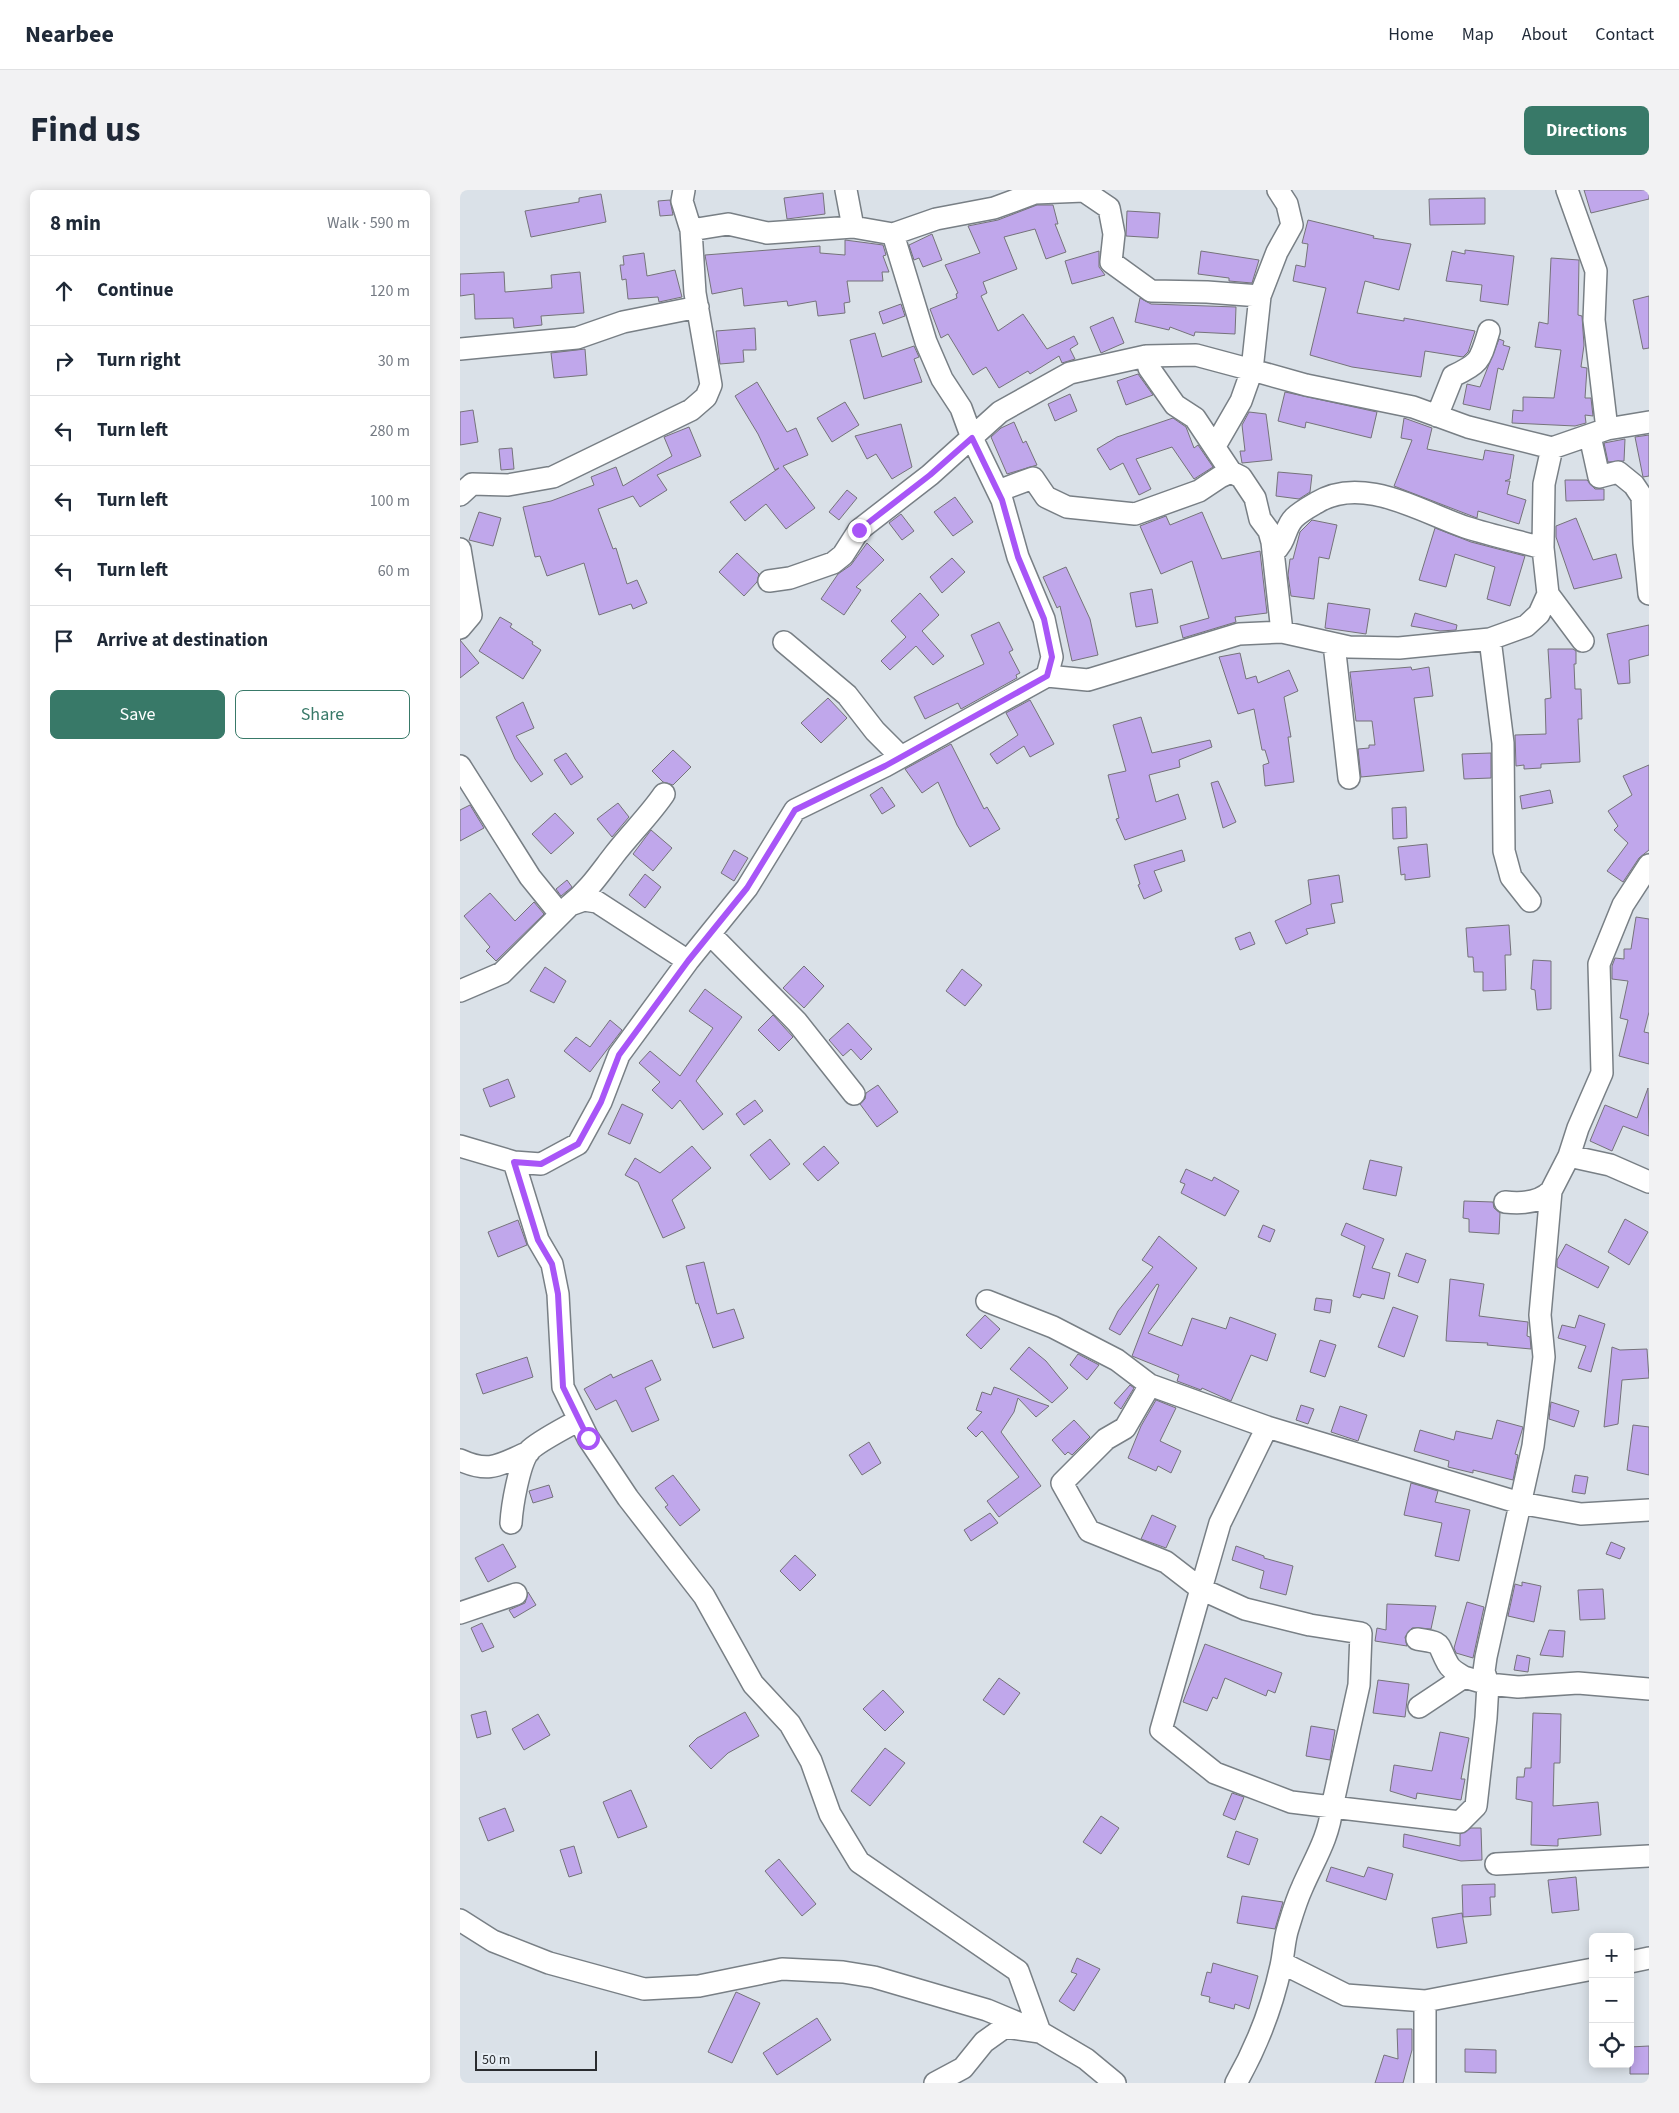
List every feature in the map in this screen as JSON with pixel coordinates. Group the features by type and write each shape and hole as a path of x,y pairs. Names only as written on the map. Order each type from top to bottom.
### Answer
{"street":[{"path":"464,485 508,485 552,477 691,410 706,397 711,385 698,307 691,230 682,201 684,190"},
{"path":"846,190 853,227"},
{"path":"1215,446 1241,401 1252,370 1260,296 1277,252 1292,225 1287,204 1278,190"},
{"path":"1567,190 1596,271 1594,320 1599,476 1618,472 1634,484 1642,497 1649,594"},
{"path":"691,230 728,224 767,233 853,227 893,234 936,219 994,208 1035,193 1084,191 1109,208 1114,234 1111,262 1151,291 1207,292 1260,296"},
{"path":"893,234 926,342 942,379 961,408 972,438 998,491 1018,557 1044,619 1052,657 1047,676"},
{"path":"460,349 577,338 623,322 698,307"},
{"path":"1437,416 1453,376 1476,365 1482,355 1488,331"},
{"path":"769,581 790,578 833,563 843,555 859,530 930,475 1000,412 1070,372 1146,356 1196,355 1306,385 1413,407 1468,427 1552,448 1598,433 1649,422"},
{"path":"1146,356 1149,368 1176,405 1195,418 1231,472 1241,478 1255,498 1260,519 1269,531 1282,632"},
{"path":"460,1146 514,1162 541,1164 578,1144 601,1102 619,1055 688,961 747,888 795,810 901,757 1047,676 1088,680 1240,634 1282,632 1349,647 1399,648 1490,639 1526,626 1539,614 1548,594 1543,548 1544,484 1552,448"},
{"path":"998,491 1033,478 1046,497 1067,507 1135,514 1199,491 1231,472"},
{"path":"1273,553 1282,545 1293,519 1332,494 1348,492 1377,495 1403,502 1467,528 1543,548"},
{"path":"460,549 472,615 460,628"},
{"path":"1548,594 1583,641"},
{"path":"1490,639 1503,744 1504,851 1511,877 1530,901"},
{"path":"784,642 847,695 875,731 901,757"},
{"path":"1334,644 1349,778"},
{"path":"460,766 530,877 565,910"},
{"path":"460,991 502,973 565,910 587,892 615,853 649,816 664,794"},
{"path":"1505,1202 1532,1202 1543,1199 1551,1191 1569,1156 1578,1128 1602,1073 1599,964 1623,905 1649,865"},
{"path":"565,910 584,900 597,902 688,961"},
{"path":"710,934 797,1022 854,1094"},
{"path":"1569,1156 1610,1165 1649,1182"},
{"path":"514,1162 538,1240 552,1264 558,1294 563,1387 588,1438 628,1498 704,1596 753,1684 790,1724 811,1761 830,1814 859,1862 1018,1971 1040,2032"},
{"path":"1267,1427 1220,1523 1161,1730 1215,1773 1291,1802 1460,1822 1476,1806 1488,1684 1484,1671 1486,1657 1533,1446 1544,1357 1540,1315 1551,1191"},
{"path":"987,1301 1053,1327 1109,1356 1150,1385 1267,1427 1520,1503 1581,1514 1649,1510"},
{"path":"1150,1385 1124,1428 1106,1439 1062,1483 1089,1531 1166,1562 1201,1589 1245,1609 1310,1625 1361,1633 1359,1685 1332,1807 1331,1825 1302,1888 1287,1931 1282,1963 1270,2009 1248,2062 1236,2083"},
{"path":"460,1460 474,1466 496,1467 529,1452 539,1443 579,1420"},
{"path":"511,1523 512,1504 529,1452"},
{"path":"460,1614 516,1594"},
{"path":"1417,1639 1435,1642 1442,1647 1448,1665 1464,1677 1488,1684 1518,1687 1578,1683 1649,1689"},
{"path":"1419,1707 1464,1677"},
{"path":"1496,1864 1649,1856"},
{"path":"460,1920 493,1942 549,1963 644,1989 699,1986 782,1969 843,1972 874,1977 987,2010 1040,2032 1086,2059 1115,2083"},
{"path":"1634,1961 1649,1958"},
{"path":"1282,1963 1346,1995 1426,2001 1589,1970"},
{"path":"1425,2083 1426,2001"},
{"path":"935,2083 963,2068 984,2042 1005,2027 1040,2032"}],"building":[{"path":"1584,190 1649,190 1649,199 1591,213"},
{"path":"823,193 825,214 787,219 784,198"},
{"path":"601,194 606,222 531,237 525,211 579,202 579,198"},
{"path":"1485,198 1485,224 1430,225 1429,199"},
{"path":"670,200 673,215 660,216 658,201"},
{"path":"1037,205 1053,205 1058,224 1055,224 1066,252 1046,259 1035,229 1004,237 1017,269 983,282 987,293 981,296 998,331 1023,314 1047,349 1074,336 1078,344 1070,349 1075,359 1062,363 1059,356 1030,374 1028,371 999,388 986,367 973,375 948,334 941,338 930,309 957,298 956,294 958,293 945,265 980,253 968,226 998,220"},
{"path":"1127,211 1160,213 1158,238 1126,236"},
{"path":"1308,220 1374,236 1373,238 1411,244 1399,290 1365,281 1357,313 1404,321 1404,318 1475,331 1468,352 1463,357 1425,351 1421,377 1352,367 1310,355 1326,288 1293,281 1296,265 1305,267 1308,244 1302,243"},
{"path":"932,234 942,260 923,267 919,258 914,260 909,245"},
{"path":"845,240 883,245 886,255 883,256 889,272 882,272 883,281 847,281 850,302 844,303 845,313 818,316 816,301 788,306 787,301 744,306 742,288 712,294 705,255 820,246 820,253 845,255"},
{"path":"1465,250 1514,256 1508,305 1480,301 1482,285 1446,281 1452,251 1465,254"},
{"path":"1099,251 1099,267 1105,275 1072,284 1065,261"},
{"path":"1201,251 1259,260 1252,283 1229,281 1229,278 1198,274"},
{"path":"644,253 647,276 675,270 682,297 659,302 658,297 628,299 626,279 622,280 620,265 624,265 623,256"},
{"path":"1551,258 1579,260 1578,315 1582,316 1584,345 1581,367 1587,368 1585,398 1591,398 1593,416 1585,415 1586,423 1575,426 1512,423 1513,410 1523,411 1523,397 1554,398 1561,350 1535,347 1539,322 1548,324"},
{"path":"504,272 505,292 552,288 551,275 580,272 584,313 541,316 542,325 514,328 513,318 475,319 474,294 460,296 460,274"},
{"path":"1649,296 1649,348 1643,349 1633,300"},
{"path":"1140,298 1151,304 1236,307 1235,334 1195,332 1194,336 1170,327 1169,330 1135,322"},
{"path":"901,304 905,316 883,324 879,312"},
{"path":"1113,317 1124,343 1101,353 1090,327"},
{"path":"755,328 756,350 743,350 744,362 720,364 716,331"},
{"path":"875,333 882,357 914,346 919,357 914,359 922,382 864,399 850,340"},
{"path":"1499,339 1504,341 1503,345 1510,347 1503,370 1498,368 1490,410 1463,404 1467,384 1480,387"},
{"path":"585,349 587,375 554,378 551,353"},
{"path":"1138,374 1153,395 1126,405 1117,381"},
{"path":"757,382 787,432 796,428 808,455 783,466 815,508 786,529 766,504 745,521 730,502 779,468 775,470 758,434 735,396"},
{"path":"1285,392 1377,412 1371,438 1306,422 1305,428 1278,421"},
{"path":"1070,394 1077,411 1055,421 1048,404"},
{"path":"845,402 859,425 832,442 817,418"},
{"path":"473,410 478,442 460,445 460,412"},
{"path":"1249,412 1266,414 1272,460 1242,463 1240,451 1245,451 1242,425"},
{"path":"1173,418 1186,427 1194,448 1198,445 1213,467 1194,479 1172,447 1136,459 1151,489 1139,495 1123,463 1110,470 1097,449 1117,437"},
{"path":"1404,418 1432,428 1427,449 1483,460 1485,450 1514,455 1510,479 1505,481 1510,481 1507,494 1526,500 1519,524 1478,511 1477,518 1394,486 1412,440 1401,438"},
{"path":"1014,422 1023,443 1026,441 1037,465 1007,474 991,437 1001,428"},
{"path":"901,424 912,467 892,479 876,454 867,459 855,436"},
{"path":"689,427 701,456 657,475 667,490 640,507 633,496 598,509 613,549 616,548 627,584 637,580 647,603 633,609 631,604 599,615 584,563 547,576 540,556 535,557 523,507 551,501 594,485 591,477 616,467 623,486 672,456 664,437"},
{"path":"1649,435 1649,476 1643,477 1635,437"},
{"path":"1625,439 1624,461 1608,462 1604,443"},
{"path":"512,448 514,469 501,470 499,449"},
{"path":"1278,472 1312,475 1310,492 1299,499 1276,496"},
{"path":"1565,480 1587,480 1595,489 1604,489 1604,500 1566,501"},
{"path":"847,490 857,498 839,520 829,512"},
{"path":"955,497 973,522 953,536 934,512"},
{"path":"479,512 501,518 493,546 469,540"},
{"path":"1202,512 1222,559 1260,551 1267,613 1235,617 1236,622 1183,638 1180,626 1209,618 1192,561 1161,574 1140,526 1166,516 1170,525"},
{"path":"901,514 914,531 902,540 889,523"},
{"path":"1576,518 1593,560 1616,554 1622,578 1574,589 1556,537 1556,526"},
{"path":"1312,520 1337,525 1329,559 1319,557 1314,599 1291,596 1288,575 1290,559 1293,559 1300,532"},
{"path":"1435,528 1471,542 1525,556 1510,606 1487,599 1495,567 1455,554 1446,587 1419,580"},
{"path":"867,543 884,560 856,587 861,590 844,615 821,599 838,574 851,565"},
{"path":"737,553 759,574 757,582 744,596 719,572"},
{"path":"952,558 965,572 942,593 930,577"},
{"path":"1066,567 1090,619 1098,655 1072,661 1060,606 1057,608 1043,577"},
{"path":"1152,589 1158,623 1136,627 1130,593"},
{"path":"920,593 939,615 922,631 944,656 933,665 916,646 890,670 881,661 906,637 891,621"},
{"path":"1328,603 1370,609 1366,634 1325,628"},
{"path":"1415,613 1457,625 1456,630 1440,631 1411,626"},
{"path":"500,617 512,624 510,627 533,642 532,644 541,650 523,679 479,651"},
{"path":"999,622 1013,650 1009,652 1020,673 1016,675 1017,678 961,709 958,703 925,719 914,697 984,664 971,635"},
{"path":"1649,625 1649,655 1629,660 1630,683 1618,684 1607,634"},
{"path":"460,640 479,663 460,678"},
{"path":"1548,649 1573,649 1576,651 1576,664 1574,664 1575,689 1581,689 1582,719 1578,719 1580,762 1541,764 1541,768 1524,769 1524,765 1516,766 1515,735 1546,734 1545,699 1551,698"},
{"path":"1240,653 1246,679 1256,676 1258,683 1289,670 1298,691 1284,697 1291,737 1288,737 1294,782 1265,786 1263,765 1269,763 1265,750 1262,750 1254,709 1238,714 1219,657"},
{"path":"1411,667 1412,670 1429,667 1433,696 1414,698 1424,771 1361,777 1358,749 1369,748 1369,745 1375,745 1372,721 1356,721 1350,672"},
{"path":"828,698 847,718 821,743 801,723"},
{"path":"1030,700 1054,744 1030,757 1024,746 997,764 990,754 1018,735 1006,713"},
{"path":"523,702 534,728 516,736 543,774 531,782 515,759 496,717"},
{"path":"1141,717 1152,753 1210,740 1212,747 1179,760 1180,767 1149,775 1156,802 1178,794 1186,819 1125,840 1116,819 1119,818 1108,775 1126,771 1113,725"},
{"path":"951,744 984,809 987,807 1000,829 970,847 957,825 938,782 922,793 905,769"},
{"path":"673,750 691,767 673,785 663,782 652,771"},
{"path":"566,753 583,777 571,785 554,760"},
{"path":"1491,753 1491,778 1464,779 1462,754"},
{"path":"1649,765 1649,850 1639,858 1623,882 1607,871 1628,843 1614,830 1618,826 1608,811 1632,795 1623,776"},
{"path":"1218,781 1236,822 1223,828 1211,783"},
{"path":"882,787 895,806 882,814 870,795"},
{"path":"1550,790 1553,803 1522,809 1520,796"},
{"path":"618,803 629,817 612,837 597,819"},
{"path":"470,805 484,828 460,841 460,810"},
{"path":"1406,807 1407,838 1393,839 1392,808"},
{"path":"555,813 574,833 551,854 532,834"},
{"path":"651,830 672,848 653,871 633,854"},
{"path":"1427,844 1430,877 1405,880 1405,874 1401,875 1398,847"},
{"path":"734,850 748,858 734,881 721,873"},
{"path":"1182,850 1185,861 1154,871 1162,891 1144,899 1138,885 1140,884 1134,865"},
{"path":"645,874 661,887 645,908 629,895"},
{"path":"1339,875 1343,902 1331,904 1335,923 1306,929 1308,934 1286,944 1275,921 1311,904 1308,880"},
{"path":"567,880 572,887 561,896 556,889"},
{"path":"490,893 515,921 534,902 544,914 496,961 486,951 490,947 464,916"},
{"path":"1636,917 1649,919 1649,1012 1644,1032 1649,1033 1649,1064 1619,1056 1628,1020 1620,1018 1628,981 1612,979 1612,966 1615,958 1624,959 1624,949 1631,949"},
{"path":"1509,925 1511,955 1505,955 1506,990 1483,991 1483,972 1474,972 1473,957 1468,957 1466,928"},
{"path":"1250,932 1255,944 1240,950 1235,938"},
{"path":"1533,960 1551,961 1551,1009 1537,1010 1535,990 1531,989"},
{"path":"804,966 824,986 804,1008 783,988"},
{"path":"545,967 566,981 554,1003 530,991"},
{"path":"962,969 982,985 965,1006 946,991"},
{"path":"705,989 742,1017 696,1081 723,1114 703,1130 680,1100 672,1109 652,1090 660,1082 639,1063 650,1051 680,1076 713,1028 689,1011"},
{"path":"773,1015 793,1037 779,1051 758,1030"},
{"path":"610,1020 622,1030 590,1072 564,1051 576,1037 590,1047"},
{"path":"848,1023 872,1049 861,1060 851,1049 843,1056 829,1040"},
{"path":"508,1079 515,1097 490,1107 483,1089"},
{"path":"878,1085 898,1112 877,1127 860,1104 865,1099 866,1093"},
{"path":"1648,1088 1649,1136 1623,1126 1612,1151 1590,1141 1605,1105 1637,1118"},
{"path":"755,1100 763,1111 744,1125 736,1114"},
{"path":"622,1104 643,1114 630,1144 608,1134"},
{"path":"770,1139 790,1164 770,1180 750,1155"},
{"path":"692,1146 711,1168 672,1200 685,1228 663,1238 638,1182 625,1175 635,1158 660,1173"},
{"path":"824,1146 839,1163 818,1181 803,1164"},
{"path":"1370,1160 1402,1167 1396,1196 1363,1189"},
{"path":"1186,1169 1212,1181 1214,1177 1239,1191 1225,1216 1181,1193 1185,1184 1180,1182"},
{"path":"1464,1201 1493,1202 1494,1208 1500,1213 1499,1234 1469,1232 1469,1219 1463,1218"},
{"path":"1625,1219 1648,1232 1629,1265 1608,1252"},
{"path":"518,1220 527,1245 498,1257 488,1232"},
{"path":"1346,1223 1384,1239 1372,1268 1390,1273 1384,1299 1362,1294 1360,1298 1353,1296 1365,1246 1341,1235"},
{"path":"1263,1225 1275,1230 1270,1242 1258,1237"},
{"path":"1159,1236 1197,1268 1148,1333 1182,1346 1192,1318 1226,1329 1230,1317 1276,1334 1267,1361 1251,1355 1231,1401 1202,1388 1201,1390 1177,1381 1179,1375 1132,1356 1159,1285 1157,1284 1120,1335 1109,1329 1118,1311 1153,1267 1142,1260"},
{"path":"1566,1244 1609,1267 1598,1288 1557,1267 1557,1260"},
{"path":"1406,1253 1426,1260 1418,1283 1398,1276"},
{"path":"704,1262 717,1314 734,1309 744,1338 713,1348 698,1303 696,1304 686,1266"},
{"path":"1450,1279 1484,1284 1479,1316 1528,1322 1527,1336 1530,1337 1531,1349 1487,1345 1488,1343 1446,1341"},
{"path":"1316,1298 1332,1300 1330,1313 1314,1310"},
{"path":"1393,1307 1418,1316 1404,1357 1378,1347"},
{"path":"985,1315 1000,1329 981,1349 966,1335"},
{"path":"1579,1315 1605,1324 1591,1372 1578,1368 1586,1346 1558,1338 1562,1325 1575,1328"},
{"path":"1320,1340 1336,1345 1325,1377 1310,1372"},
{"path":"1029,1347 1046,1361 1068,1388 1052,1403 1010,1369"},
{"path":"1612,1347 1620,1350 1647,1349 1649,1378 1622,1380 1618,1424 1604,1427"},
{"path":"1078,1354 1099,1365 1087,1380 1070,1365"},
{"path":"527,1357 533,1377 483,1394 476,1374"},
{"path":"652,1360 661,1380 645,1388 659,1420 632,1432 616,1400 596,1410 584,1389 611,1374 613,1378"},
{"path":"1130,1385 1134,1388 1121,1409 1114,1403"},
{"path":"994,1387 1049,1406 1036,1417 1018,1398 1014,1412 1001,1432 1041,1486 999,1517 987,1501 1019,1477 982,1431 976,1437 967,1428 982,1412 976,1410 982,1392 991,1395"},
{"path":"1156,1400 1176,1408 1160,1441 1181,1451 1171,1473 1158,1466 1156,1471 1128,1458 1141,1426"},
{"path":"1551,1402 1579,1411 1574,1427 1549,1419"},
{"path":"1301,1405 1314,1409 1308,1424 1296,1420"},
{"path":"1340,1406 1367,1415 1358,1441 1331,1432"},
{"path":"1074,1420 1090,1437 1072,1455 1068,1452 1065,1455 1052,1440"},
{"path":"1497,1420 1523,1427 1515,1454 1518,1455 1513,1480 1473,1470 1473,1473 1448,1467 1449,1461 1414,1451 1420,1430 1454,1440 1456,1431 1492,1439"},
{"path":"1633,1425 1649,1427 1649,1475 1627,1470"},
{"path":"869,1442 881,1463 862,1475 849,1455"},
{"path":"673,1475 700,1510 680,1526 665,1507 668,1505 655,1488"},
{"path":"1575,1475 1588,1477 1585,1494 1572,1492"},
{"path":"1411,1483 1438,1491 1435,1502 1470,1510 1459,1561 1435,1556 1442,1523 1404,1515"},
{"path":"549,1485 553,1497 533,1503 529,1491"},
{"path":"990,1513 998,1523 971,1541 964,1530"},
{"path":"1152,1515 1176,1526 1166,1548 1141,1539"},
{"path":"1611,1542 1625,1548 1620,1559 1606,1554"},
{"path":"503,1544 516,1567 488,1582 475,1558"},
{"path":"1236,1546 1264,1556 1264,1558 1293,1566 1286,1595 1260,1588 1264,1571 1232,1560"},
{"path":"795,1555 816,1575 800,1591 780,1571"},
{"path":"1522,1582 1541,1586 1534,1622 1508,1616 1515,1584 1522,1586"},
{"path":"1603,1589 1605,1619 1580,1620 1578,1590"},
{"path":"528,1592 536,1605 514,1618 509,1610 525,1603"},
{"path":"1467,1602 1484,1607 1473,1658 1456,1653 1454,1648"},
{"path":"1387,1604 1436,1606 1431,1629 1412,1628 1405,1637 1407,1646 1375,1641 1377,1628 1386,1630"},
{"path":"482,1623 494,1647 482,1652 471,1628"},
{"path":"1549,1630 1565,1631 1563,1657 1540,1655"},
{"path":"1205,1644 1282,1673 1275,1693 1268,1690 1266,1696 1225,1678 1217,1699 1213,1697 1207,1711 1183,1702"},
{"path":"1517,1655 1530,1658 1528,1672 1514,1670"},
{"path":"999,1678 1020,1693 1004,1715 983,1700"},
{"path":"1378,1680 1409,1684 1405,1717 1373,1713"},
{"path":"883,1690 904,1712 885,1731 863,1709"},
{"path":"486,1711 491,1734 477,1738 471,1715"},
{"path":"745,1712 759,1736 728,1753 711,1769 689,1746 697,1738"},
{"path":"1533,1713 1561,1714 1560,1763 1554,1763 1553,1806 1598,1802 1601,1835 1558,1839 1558,1846 1531,1845 1532,1802 1516,1799 1517,1777 1524,1777 1525,1768 1531,1768"},
{"path":"538,1714 550,1735 524,1750 512,1729"},
{"path":"1311,1726 1335,1730 1330,1760 1306,1756"},
{"path":"1440,1732 1469,1738 1461,1779 1465,1779 1461,1800 1417,1793 1416,1799 1390,1791 1394,1765 1432,1771"},
{"path":"885,1748 905,1763 870,1806 851,1791"},
{"path":"631,1790 647,1827 618,1838 603,1802"},
{"path":"1232,1793 1244,1797 1235,1820 1223,1815"},
{"path":"505,1808 514,1831 488,1841 479,1818"},
{"path":"1101,1816 1119,1828 1101,1854 1083,1842"},
{"path":"1471,1828 1481,1828 1482,1860 1461,1861 1403,1847 1404,1834 1460,1846 1460,1834"},
{"path":"1236,1831 1258,1839 1249,1865 1227,1857"},
{"path":"574,1846 582,1873 569,1877 560,1850"},
{"path":"779,1859 816,1904 802,1916 765,1871"},
{"path":"1331,1867 1364,1877 1368,1867 1393,1874 1386,1900 1326,1881"},
{"path":"1576,1877 1579,1910 1552,1913 1548,1880"},
{"path":"1495,1884 1495,1897 1490,1897 1491,1915 1463,1917 1462,1885"},
{"path":"1242,1896 1283,1902 1275,1929 1237,1923"},
{"path":"1462,1913 1467,1943 1437,1948 1432,1918"},
{"path":"1077,1958 1100,1969 1074,2011 1059,2001 1077,1974 1071,1972"},
{"path":"1213,1963 1258,1976 1249,2009 1235,2004 1234,2009 1209,2002 1210,1997 1201,1995 1207,1972 1211,1973"},
{"path":"736,1992 760,2003 732,2063 708,2052"},
{"path":"817,2018 831,2040 777,2075 763,2053"},
{"path":"1397,2029 1412,2029 1412,2050 1403,2083 1375,2083 1384,2055 1398,2059"},
{"path":"1649,2046 1649,2074 1630,2074 1630,2068 1634,2068 1634,2047"},
{"path":"1465,2049 1496,2050 1496,2073 1465,2072"}],"route":[{"path":"588,1438 563,1387 558,1294 552,1264 538,1240 514,1162 541,1164 578,1144 601,1102 619,1055 642,1021 747,888 795,810 885,766 1047,676 1052,657 1044,619 1018,557 1002,500 972,438 930,475 859,530"}]}
